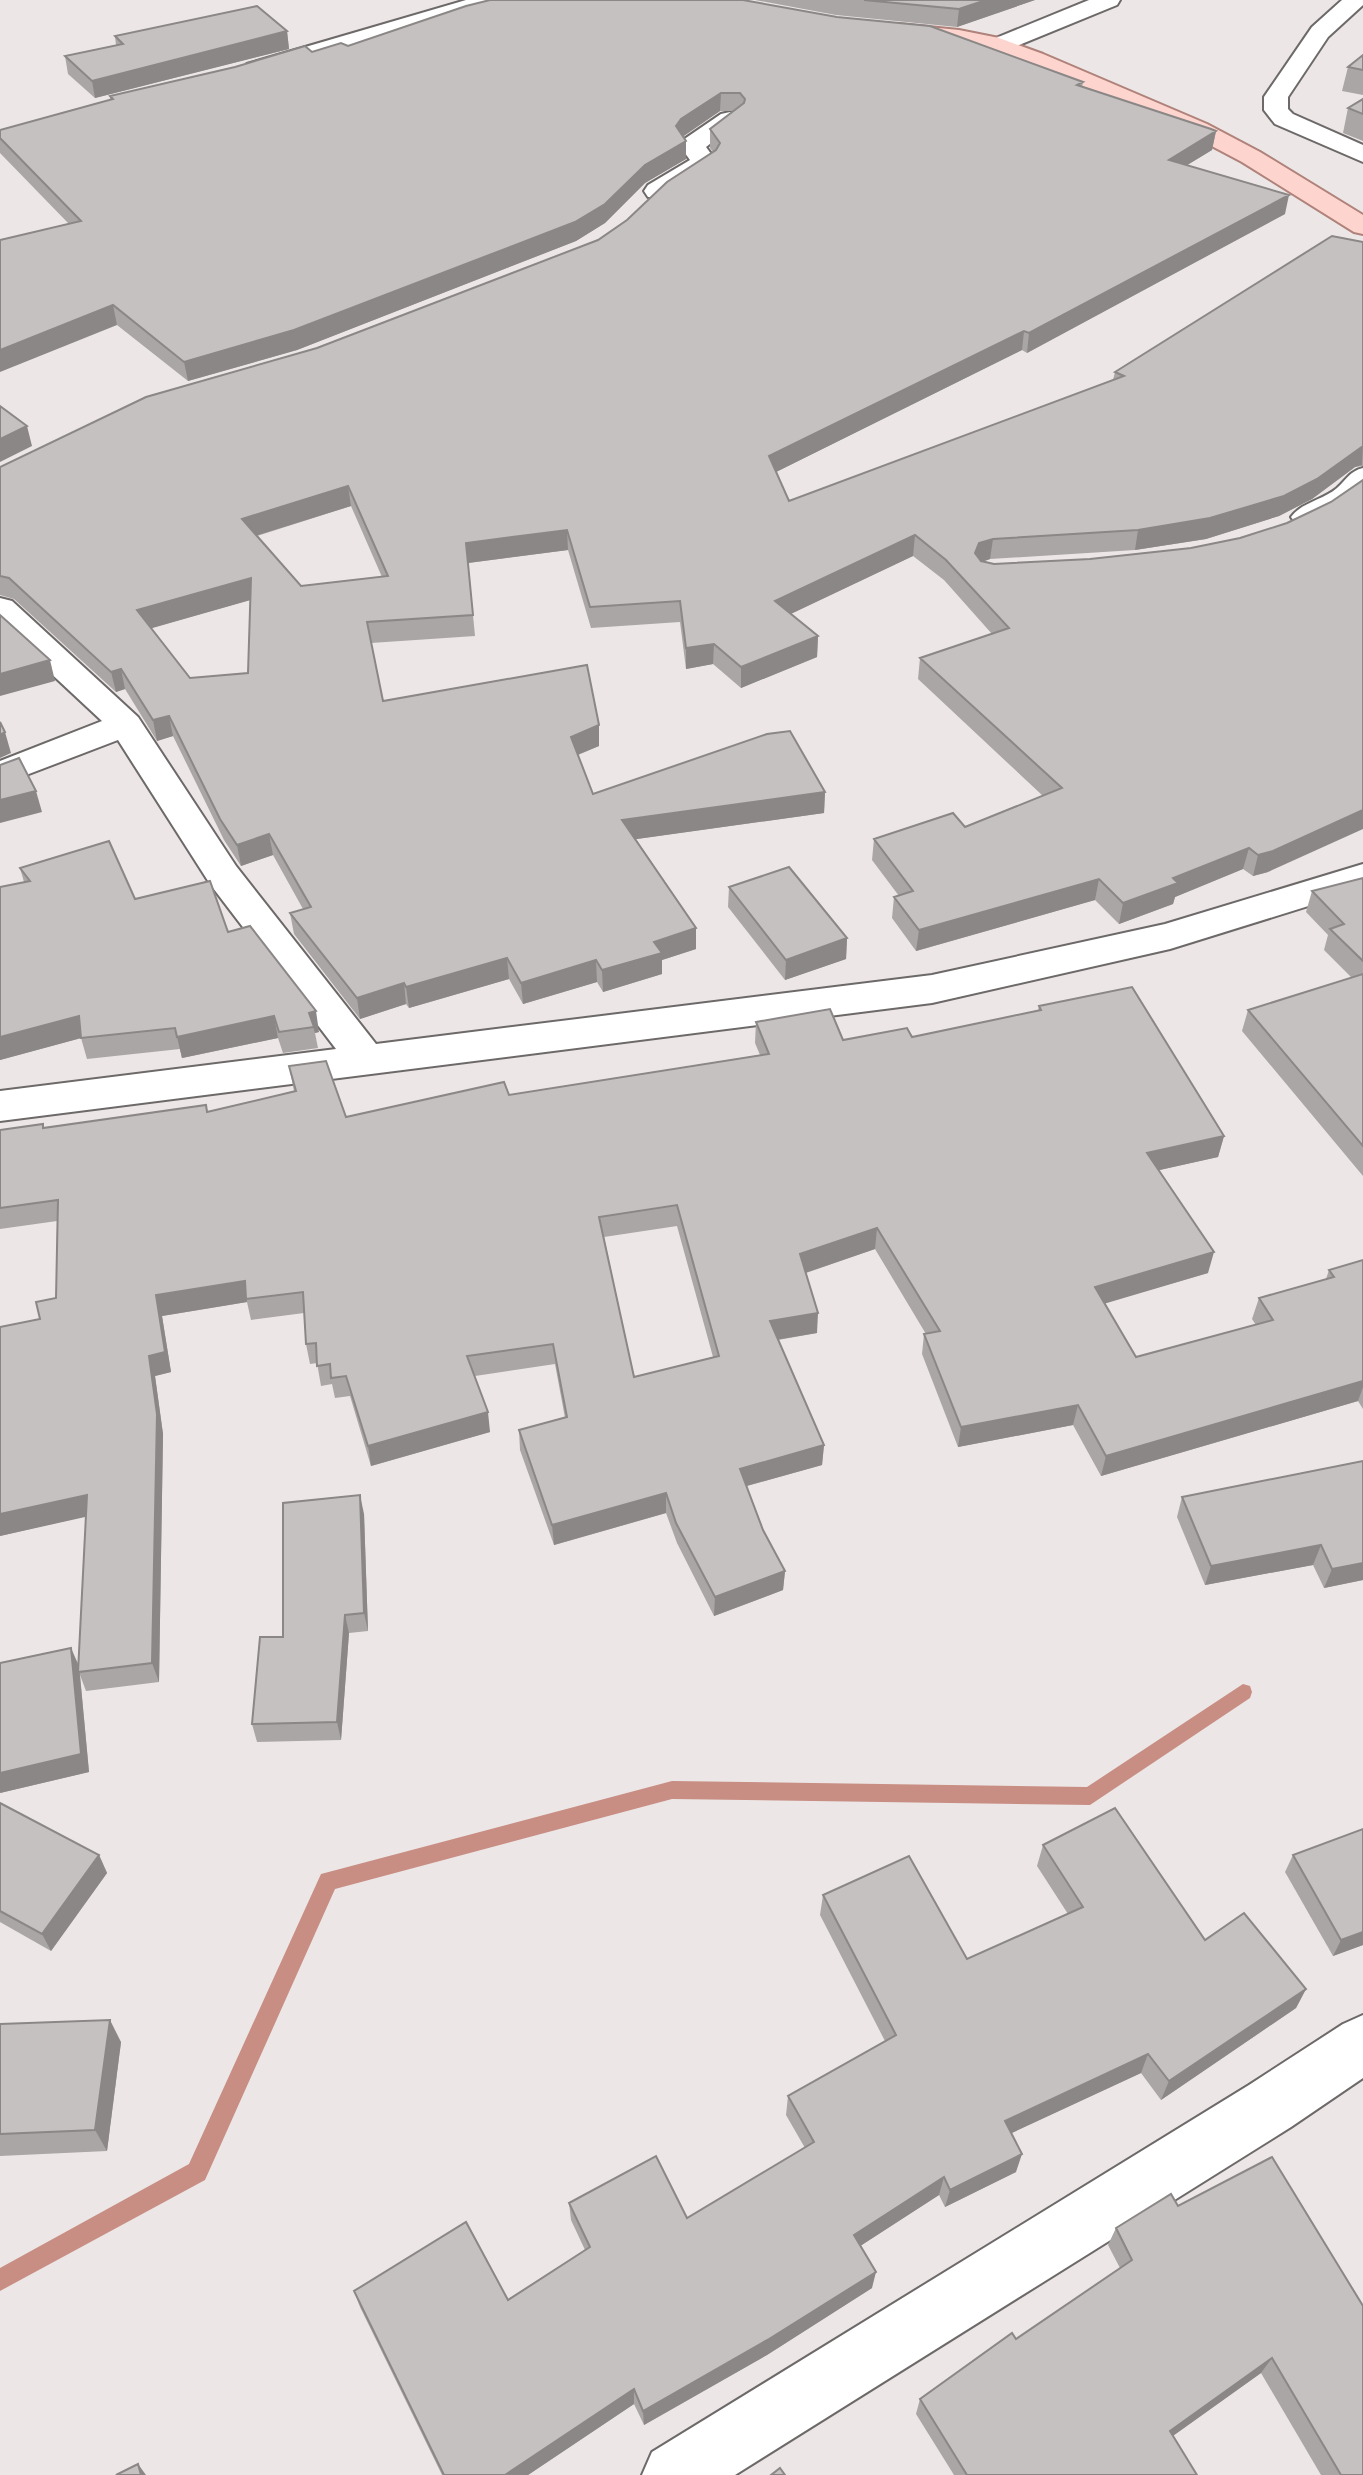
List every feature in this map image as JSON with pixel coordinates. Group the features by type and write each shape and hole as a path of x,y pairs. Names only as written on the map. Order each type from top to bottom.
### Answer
{"main road":[{"path":"882,29 959,37 999,45 1198,129 1251,157 1363,226"}],"street":[{"path":"229,77 491,0"},
{"path":"999,45 1109,0"},
{"path":"1355,0 1320,32 1276,97 1276,110 1284,119 1363,154"},
{"path":"636,212 656,192 704,162 692,145 730,119"},
{"path":"1283,529 1346,496 1363,477"},
{"path":"0,608 126,724 223,875 366,1060"},
{"path":"0,774 126,724"},
{"path":"0,1106 932,989 1170,936 1363,876"},
{"path":"675,2475 1270,2106 1363,2044"}],"building":[{"path":"490,0 743,0 837,17 930,26 1083,82 1077,85 1216,131 1169,160 1289,195 1029,333 1024,331 769,456 789,501 1124,376 1115,372 1332,236 1363,242 1363,446 1317,479 1284,496 1210,518 1138,530 993,539 979,543 975,553 981,561 994,564 1090,559 1191,548 1240,538 1287,523 1331,502 1363,480 1363,810 1273,851 1258,855 1249,848 1173,878 1178,883 1123,903 1099,879 919,930 894,897 913,891 874,839 953,813 965,827 1062,788 920,658 1009,628 946,560 915,535 775,601 818,636 741,667 714,644 686,648 680,601 590,607 567,530 466,543 473,615 367,622 383,701 587,665 599,725 571,737 593,794 767,734 790,731 825,792 622,820 696,928 654,942 662,953 602,970 596,960 521,983 507,958 357,998 290,913 311,907 269,834 237,845 220,819 169,716 153,720 121,669 111,672 9,578 0,576 0,467 146,397 317,348 598,240 627,220 667,182 716,150 720,143 710,129 745,99 740,93 721,93 681,119 676,126 686,141 645,165 605,204 575,222 294,330 184,362 113,305 0,350 0,240 81,221 0,138 0,130 113,99 110,96 235,67 305,46 312,52 341,43 348,46","holes":["348,486 388,576 301,586 242,519","251,578 248,673 190,678 137,610"]},
{"path":"864,0 986,0 959,9"},
{"path":"257,6 287,31 92,81 65,56 123,44 115,36"},
{"path":"1363,55 1363,70 1348,67"},
{"path":"1363,99 1363,114 1348,108"},
{"path":"0,406 27,426 0,439"},
{"path":"0,615 50,660 0,674"},
{"path":"19,758 36,791 0,800 0,765"},
{"path":"109,841 135,899 210,881 228,932 250,926 316,1011 309,1013 314,1027 279,1032 274,1016 177,1037 175,1028 81,1038 79,1016 0,1037 0,887 30,881 20,868"},
{"path":"789,867 847,938 786,960 729,887"},
{"path":"1363,878 1363,961 1330,929 1344,924 1312,891"},
{"path":"1363,974 1363,1146 1248,1010"},
{"path":"1132,987 1224,1136 1147,1153 1214,1252 1095,1287 1136,1357 1273,1320 1259,1298 1334,1277 1329,1270 1363,1260 1363,1381 1106,1456 1078,1405 961,1427 924,1334 940,1331 877,1228 800,1254 818,1313 770,1321 824,1445 740,1469 763,1530 785,1571 715,1597 676,1523 666,1493 552,1525 519,1430 567,1417 553,1344 467,1356 488,1412 368,1446 346,1376 331,1378 330,1364 317,1366 316,1343 306,1344 303,1292 246,1299 245,1281 156,1295 165,1352 149,1356 157,1414 152,1663 78,1672 87,1495 0,1514 0,1327 40,1319 36,1302 56,1298 58,1200 0,1208 0,1130 43,1124 43,1128 206,1105 207,1112 296,1091 289,1066 326,1061 346,1117 504,1082 509,1095 769,1054 756,1022 830,1009 843,1040 907,1028 912,1037 1041,1010 1039,1006","holes":["677,1205 719,1356 634,1377 599,1217"]},
{"path":"1363,1461 1363,1563 1332,1569 1321,1545 1211,1566 1182,1497"},
{"path":"360,1495 364,1613 345,1615 337,1722 252,1724 260,1637 283,1637 283,1503"},
{"path":"71,1648 81,1754 0,1773 0,1663"},
{"path":"0,1803 99,1855 42,1934 0,1911"},
{"path":"1115,1808 1205,1940 1244,1913 1306,1989 1169,2081 1148,2054 1005,2121 1022,2154 950,2190 944,2177 854,2235 876,2272 769,2339 643,2411 634,2389 505,2475 444,2475 354,2291 466,2222 508,2300 590,2247 569,2203 656,2156 687,2218 814,2142 788,2096 896,2035 823,1895 909,1856 967,1959 1083,1907 1043,1845"},
{"path":"1363,1829 1363,1932 1341,1940 1293,1855"},
{"path":"110,2020 95,2130 0,2134 0,2024"},
{"path":"1272,2157 1363,2306 1363,2475 1341,2475 1272,2358 1170,2431 1197,2475 967,2475 920,2399 1012,2333 1016,2339 1132,2260 1116,2228 1171,2194 1178,2206"},
{"path":"138,2464 141,2475 116,2475"},
{"path":"780,2468 785,2475 771,2475"}],"waterway":[{"path":"0,2280 197,2172 328,1881 672,1790 1090,1796 1243,1692"}]}
